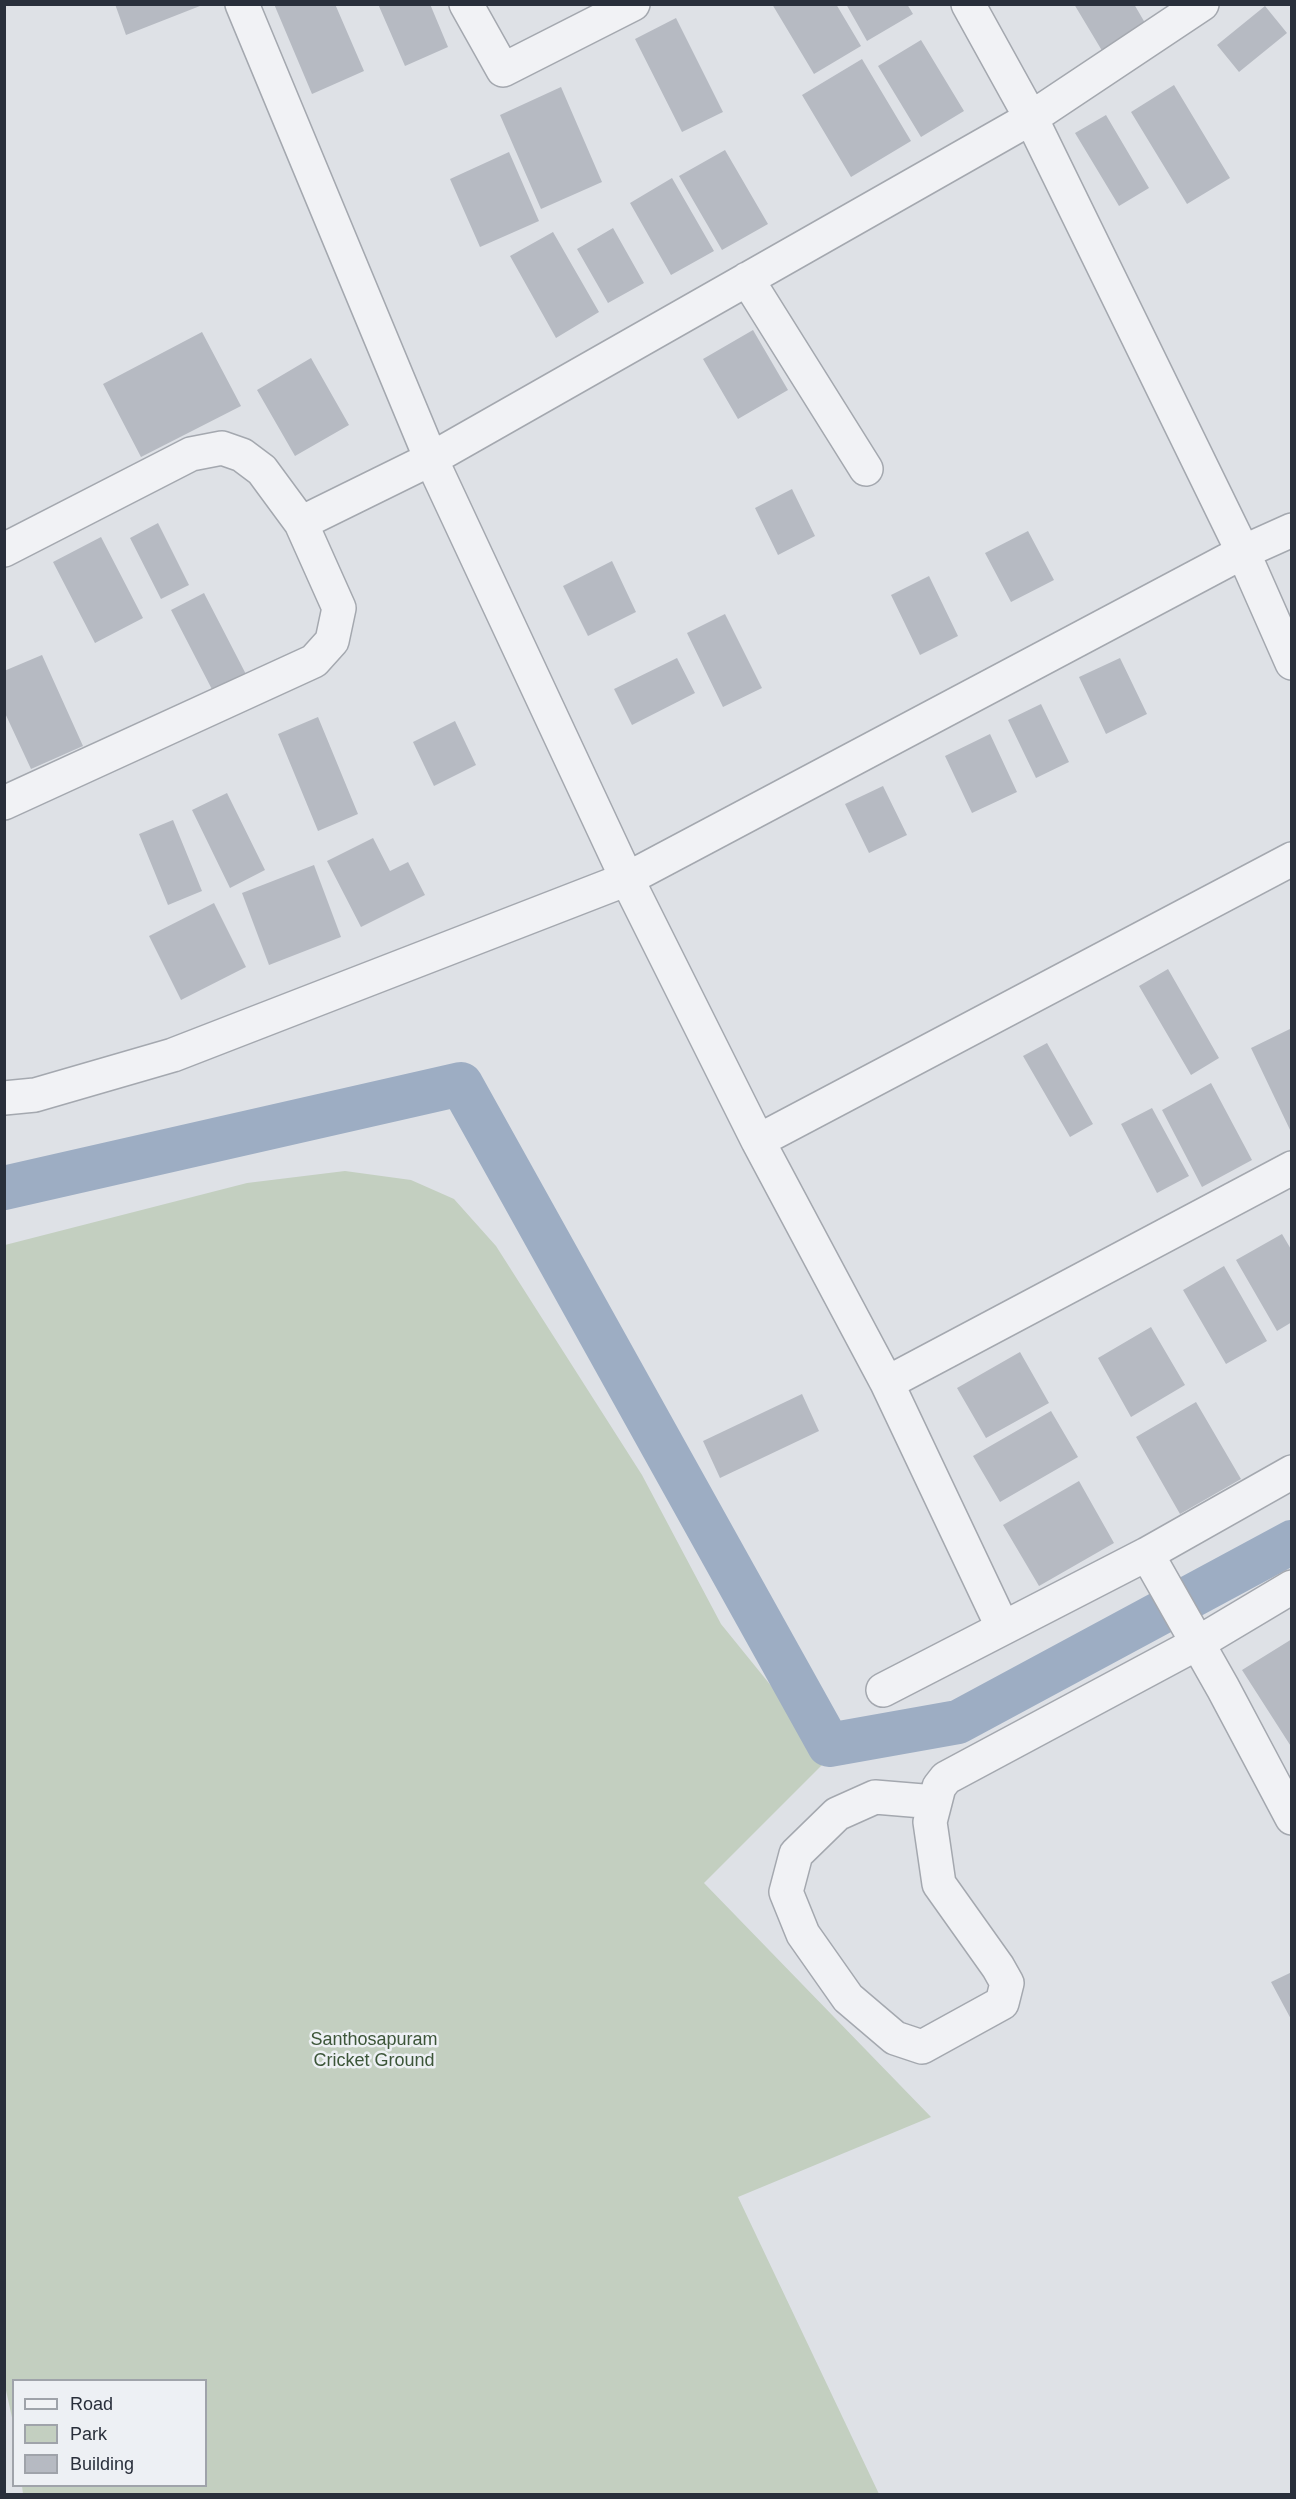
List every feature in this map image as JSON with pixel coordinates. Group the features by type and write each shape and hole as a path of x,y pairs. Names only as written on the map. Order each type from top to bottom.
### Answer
{"street":[{"path":"242,4 431,459 627,879 758,1141 887,1383 1002,1626"},
{"path":"466,4 503,70 633,4"},
{"path":"968,4 1030,118 1243,552 1292,663"},
{"path":"301,523 431,459 1030,118 1202,4"},
{"path":"747,279 866,469"},
{"path":"4,550 191,454 222,448 242,455 262,470 301,523 339,608 332,641 314,661 4,803"},
{"path":"4,1098 35,1095 173,1055 627,879 1243,552 1292,530"},
{"path":"758,1141 1292,859"},
{"path":"887,1383 1292,1168"},
{"path":"883,1690 1002,1626 1149,1559 1292,1472"},
{"path":"1149,1559 1292,1818"},
{"path":"934,1802 875,1797 837,1814 796,1854 786,1892 803,1934 848,1998 895,2038 922,2047 1002,2003 1007,1983 939,1884 930,1822 939,1787 946,1778 1190,1630 1292,1587"}],"green space":[{"name":"Santhosapuram Cricket Ground","path":"345,1171 411,1180 454,1199 496,1246 642,1475 721,1624 831,1756 704,1883 931,2117 738,2197 879,2494 23,2494 22,2487 207,2487 207,2379 12,2379 12,2418 5,2386 5,1245 247,1183"}],"building":[{"path":"115,4 199,4 200,6 126,35"},
{"path":"274,4 335,4 364,71 312,94"},
{"path":"378,4 430,4 448,47 405,66"},
{"path":"772,4 836,4 861,46 814,74"},
{"path":"846,4 907,4 913,14 867,41"},
{"path":"1074,4 1134,4 1148,28 1104,54"},
{"path":"1265,6 1287,33 1239,72 1217,45"},
{"path":"676,18 723,112 682,132 635,39"},
{"path":"921,40 964,111 921,137 878,66"},
{"path":"862,59 911,141 851,177 802,95"},
{"path":"1174,85 1230,178 1187,204 1131,112"},
{"path":"561,87 602,182 541,209 500,115"},
{"path":"1106,115 1149,188 1119,206 1075,133"},
{"path":"725,150 768,224 722,250 679,176"},
{"path":"509,152 539,221 480,247 450,179"},
{"path":"672,178 714,251 671,275 630,203"},
{"path":"613,228 644,283 608,303 577,249"},
{"path":"553,232 599,312 556,338 510,256"},
{"path":"753,330 788,390 738,419 703,359"},
{"path":"202,332 241,406 141,457 103,384"},
{"path":"311,358 349,425 295,456 257,390"},
{"path":"792,489 815,536 778,555 755,508"},
{"path":"158,523 189,585 161,599 130,538"},
{"path":"1028,531 1054,580 1011,602 985,553"},
{"path":"101,537 143,618 95,643 53,562"},
{"path":"612,561 636,612 588,636 563,586"},
{"path":"929,576 958,636 920,655 891,595"},
{"path":"204,593 250,682 217,699 171,610"},
{"path":"725,614 762,688 723,707 687,633"},
{"path":"42,655 83,746 31,769 4,711 4,671"},
{"path":"677,658 695,693 632,725 614,689"},
{"path":"1120,658 1147,714 1106,734 1079,677"},
{"path":"1041,704 1069,762 1036,778 1008,720"},
{"path":"318,717 358,814 318,831 278,734"},
{"path":"455,721 476,765 434,786 413,742"},
{"path":"990,734 1017,792 972,813 945,756"},
{"path":"883,786 907,835 869,853 845,804"},
{"path":"227,793 265,870 230,888 192,810"},
{"path":"173,820 202,891 168,905 139,834"},
{"path":"373,838 390,871 408,862 425,895 361,927 327,861"},
{"path":"314,865 341,937 269,965 242,893"},
{"path":"214,903 246,967 181,1000 149,936"},
{"path":"1168,969 1219,1058 1191,1075 1139,986"},
{"path":"1292,1028 1292,1134 1251,1048"},
{"path":"1047,1043 1093,1124 1070,1137 1023,1056"},
{"path":"1211,1083 1252,1160 1202,1187 1162,1110"},
{"path":"1152,1108 1189,1176 1157,1193 1121,1124"},
{"path":"1282,1234 1292,1251 1292,1322 1277,1331 1236,1260"},
{"path":"1224,1266 1267,1341 1226,1364 1183,1290"},
{"path":"1151,1327 1185,1385 1131,1417 1098,1358"},
{"path":"1020,1352 1049,1403 986,1438 957,1388"},
{"path":"802,1394 819,1431 720,1478 703,1441"},
{"path":"1196,1402 1241,1479 1180,1514 1136,1437"},
{"path":"1051,1411 1078,1457 1000,1502 973,1456"},
{"path":"1079,1481 1114,1543 1039,1586 1003,1525"},
{"path":"1292,1639 1292,1748 1242,1670"},
{"path":"1292,1972 1292,2021 1271,1982"}],"waterway":[{"path":"4,1188 461,1084 829,1745 958,1722 1292,1542"}]}
